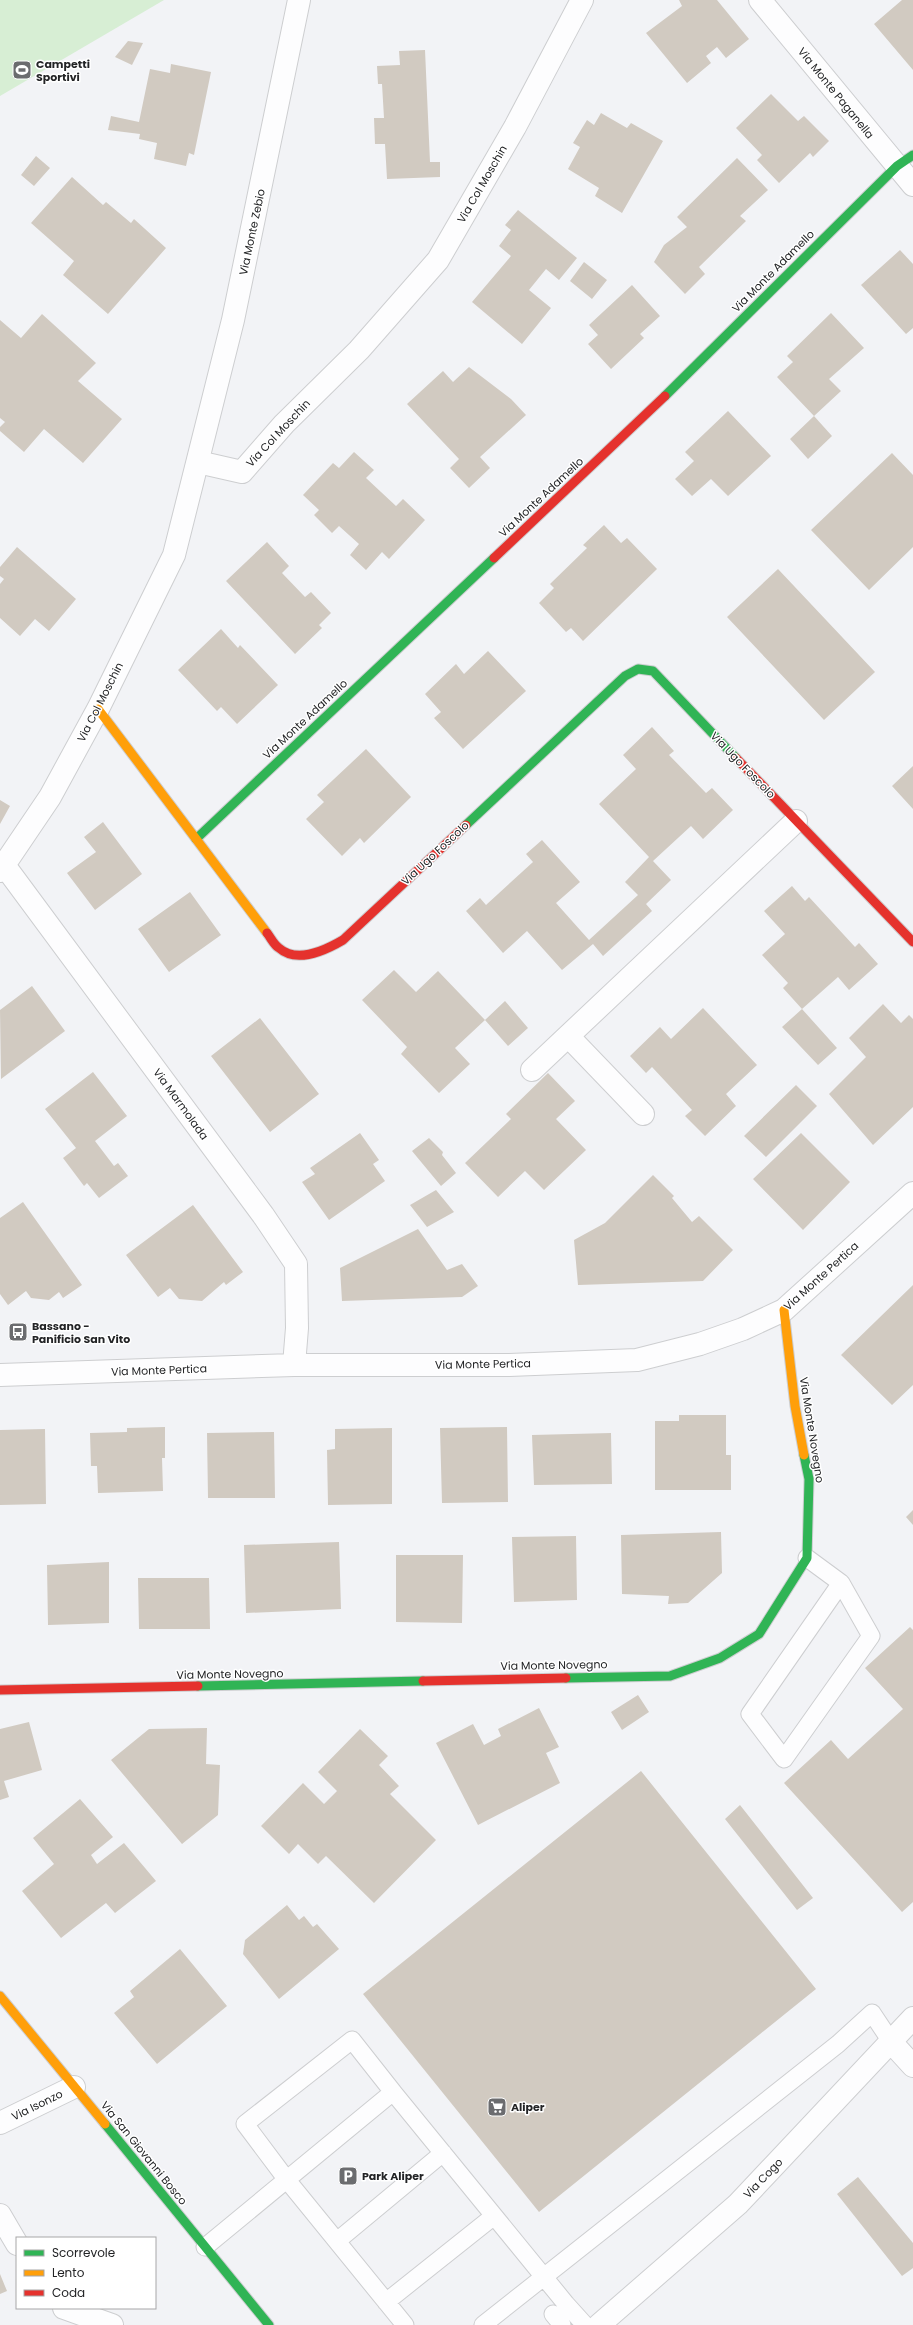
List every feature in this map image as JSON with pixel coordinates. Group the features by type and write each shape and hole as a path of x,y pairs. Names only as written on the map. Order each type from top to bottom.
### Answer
{"street":[{"name":"Via Monte Zebio","path":"198,462 234,320 299,0"},
{"name":"Via Col Moschin","path":"2,868 50,797 98,709 174,555 198,462 242,472 284,424 359,350 438,260 515,127 582,0"},
{"name":"Via Monte Paganella","path":"760,0 905,160 913,185"},
{"name":"Via Monte Adamello","path":"196,839 662,399 905,160"},
{"name":"Via Ugo Foscolo","path":"98,709 279,949 294,956 312,954 329,948 343,940 625,676 638,669 653,671 913,942"},
{"path":"532,1070 796,821"},
{"name":"Via Marmolada","path":"2,868 263,1215 296,1264 297,1328 294,1365"},
{"path":"568,1036 643,1114"},
{"name":"Via Monte Pertica","path":"0,1375 294,1365 509,1364 637,1360 708,1342 744,1329 784,1310 913,1193"},
{"name":"Via Monte Novegno","path":"0,1690 670,1676 720,1658 759,1634 807,1558 809,1479 795,1406 784,1310"},
{"name":"Via San Giovanni Bosco","path":"0,1996 269,2325"},
{"name":"Via Cogo","path":"599,2325 738,2204 892,2043 913,2018"},
{"path":"892,2043 913,2066"},
{"name":"Via Isonzo","path":"0,2123 74,2087"},
{"path":"0,2215 16,2242"},
{"path":"67,2309 112,2325"}],"lane":[{"path":"807,1558 841,1583 871,1636 784,1759 750,1714 841,1583"},
{"path":"483,2325 838,2044 872,2013 892,2043"},
{"path":"405,2325 287,2180 245,2124 352,2040 443,2154 585,2325"},
{"path":"205,2247 393,2092"},
{"path":"337,2241 443,2154"},
{"path":"386,2302 494,2216"}],"green space":[{"name":"Campetti Sportivi","path":"0,0 164,0 0,96"}],"building":[{"path":"679,0 717,0 749,39 726,58 717,47 706,56 711,63 687,83 646,33 682,6"},
{"path":"902,0 913,0 913,70 874,24"},
{"path":"128,41 143,43 132,65 115,57"},
{"path":"425,50 430,162 440,162 440,177 387,179 385,144 375,144 374,118 384,118 382,84 378,84 377,66 400,65 399,51"},
{"path":"171,64 211,72 194,155 189,153 186,166 154,159 157,143 139,139 140,134 108,130 111,116 139,122 150,69 170,73"},
{"path":"771,94 798,121 804,116 829,141 813,157 810,153 779,183 757,160 762,155 736,128"},
{"path":"601,113 627,128 631,123 663,141 622,213 595,196 599,188 568,169 580,147 573,143 587,120 594,125"},
{"path":"36,156 50,168 34,186 21,175"},
{"path":"737,158 768,190 740,216 746,221 699,267 705,274 685,294 654,262 664,245 687,227 677,217"},
{"path":"72,177 103,205 106,202 131,223 134,219 166,248 108,314 63,275 74,261 31,223"},
{"path":"518,210 577,258 559,280 546,269 529,290 551,308 522,344 472,302 511,256 499,246 511,230 505,225"},
{"path":"900,250 913,264 913,328 906,334 861,285"},
{"path":"584,262 607,280 592,299 570,281"},
{"path":"632,285 660,316 640,334 644,338 611,369 588,344 598,335 589,325"},
{"path":"831,313 864,348 829,379 841,391 814,416 777,377 793,362 787,356"},
{"path":"42,314 96,363 78,381 122,419 83,463 44,429 24,452 0,431 0,427 5,422 0,418 0,320 21,338"},
{"path":"469,367 511,399 526,415 480,457 490,468 469,488 450,468 459,459 407,404 443,371 453,382"},
{"path":"728,411 771,456 728,496 711,479 692,496 675,479 694,461 685,452"},
{"path":"814,416 832,436 808,459 790,439"},
{"path":"354,452 374,470 366,478 396,506 403,499 425,520 389,559 382,552 366,570 350,555 359,544 339,526 332,533 314,515 319,510 303,495 333,463 339,468"},
{"path":"892,453 913,475 913,547 869,590 811,530"},
{"path":"604,525 621,543 627,538 657,569 583,641 571,628 566,632 539,603 554,588 550,584 587,548 583,545"},
{"path":"267,542 289,566 282,573 305,597 311,592 331,613 319,625 322,628 295,654 226,581"},
{"path":"17,547 76,599 49,631 35,619 20,636 0,618 0,584 4,579 0,576 0,567"},
{"path":"778,569 875,672 824,720 727,617"},
{"path":"221,629 238,648 240,645 278,685 237,724 221,707 217,711 178,670"},
{"path":"488,651 526,691 463,749 434,718 441,712 425,694 456,664 464,674"},
{"path":"652,727 674,751 669,755 706,793 712,788 733,810 703,839 691,826 653,861 671,880 646,904 652,911 603,956 593,944 562,970 527,931 503,953 466,911 480,898 486,905 533,862 526,854 542,840 580,882 556,903 589,940 638,895 625,882 649,857 599,804 636,769 623,755"},
{"path":"366,749 411,797 364,843 360,838 342,856 306,819 324,802 317,795"},
{"path":"913,766 913,809 892,786"},
{"path":"0,800 10,806 0,824"},
{"path":"103,822 142,874 95,910 67,873 96,852 84,837"},
{"path":"792,886 805,901 809,897 855,947 859,943 878,964 849,990 838,977 802,1009 783,988 788,983 762,955 785,934 764,911"},
{"path":"190,892 221,935 169,972 138,929"},
{"path":"394,970 416,992 438,971 485,1020 455,1048 470,1064 439,1093 401,1054 407,1047 362,1000"},
{"path":"32,986 65,1031 1,1079 0,1010"},
{"path":"505,1001 528,1028 508,1046 485,1020"},
{"path":"883,1004 901,1023 909,1015 913,1019 913,1107 873,1145 829,1094 866,1057 849,1038"},
{"path":"703,1008 757,1065 726,1094 736,1106 705,1136 685,1116 692,1110 652,1067 646,1073 630,1056 660,1027 671,1039"},
{"path":"802,1009 837,1048 818,1065 782,1027"},
{"path":"260,1018 319,1094 270,1132 211,1056"},
{"path":"93,1072 127,1116 95,1141 114,1166 118,1163 128,1176 99,1198 87,1183 84,1186 63,1158 76,1148 45,1109"},
{"path":"548,1073 575,1101 556,1119 586,1150 544,1190 525,1171 498,1197 465,1163 511,1119 506,1114"},
{"path":"796,1085 817,1106 766,1157 744,1136"},
{"path":"360,1133 379,1160 373,1164 385,1181 329,1220 302,1182 315,1174 310,1168"},
{"path":"801,1133 850,1182 803,1230 753,1179"},
{"path":"429,1138 443,1152 442,1155 456,1173 441,1186 412,1151"},
{"path":"653,1175 674,1196 672,1198 692,1222 699,1216 733,1250 703,1281 578,1285 574,1240 605,1223"},
{"path":"436,1190 454,1212 427,1227 410,1205"},
{"path":"23,1202 82,1285 63,1298 59,1292 49,1300 31,1298 26,1291 8,1305 0,1294 0,1218"},
{"path":"193,1205 243,1272 226,1285 224,1282 202,1301 179,1299 170,1288 158,1297 126,1255"},
{"path":"418,1229 447,1270 462,1264 478,1286 462,1297 342,1301 340,1268"},
{"path":"913,1285 913,1385 892,1405 841,1355"},
{"path":"679,1415 726,1415 726,1455 731,1455 731,1490 655,1490 655,1421 679,1421"},
{"path":"165,1427 165,1458 162,1458 163,1491 98,1493 97,1466 91,1466 90,1433 127,1432 127,1428"},
{"path":"507,1427 508,1502 442,1503 440,1428"},
{"path":"392,1428 392,1504 328,1505 327,1450 335,1449 335,1429"},
{"path":"45,1429 46,1504 0,1505 0,1430"},
{"path":"274,1432 275,1498 208,1498 207,1433"},
{"path":"611,1433 612,1484 534,1485 532,1435"},
{"path":"913,1510 913,1525 906,1517"},
{"path":"721,1532 722,1573 688,1603 668,1604 669,1596 622,1594 621,1535"},
{"path":"576,1536 577,1600 514,1602 512,1537"},
{"path":"339,1542 341,1609 246,1613 244,1545"},
{"path":"396,1555 463,1555 462,1623 396,1622"},
{"path":"109,1562 109,1623 48,1625 47,1565"},
{"path":"138,1578 209,1578 210,1629 139,1629"},
{"path":"910,1627 913,1630 913,1902 902,1912 784,1783 831,1740 848,1759 903,1709 865,1668"},
{"path":"638,1695 649,1712 622,1730 611,1712"},
{"path":"539,1708 559,1747 546,1753 560,1783 478,1825 436,1743 473,1724 484,1745 501,1736 498,1729"},
{"path":"29,1722 42,1770 4,1781 9,1797 0,1800 0,1729"},
{"path":"207,1728 206,1764 220,1765 218,1815 182,1844 111,1760 149,1729"},
{"path":"360,1729 388,1756 379,1765 399,1786 390,1794 436,1840 374,1903 326,1856 318,1864 298,1844 289,1854 261,1826 303,1783 324,1804 337,1791 318,1772"},
{"path":"641,1771 816,1989 539,2212 363,1994"},
{"path":"80,1799 113,1837 91,1855 97,1864 124,1843 156,1881 115,1913 106,1903 61,1938 22,1891 54,1864 33,1838"},
{"path":"740,1805 813,1898 797,1910 725,1819"},
{"path":"287,1905 299,1920 304,1916 313,1927 317,1924 339,1949 279,1999 243,1954 245,1940"},
{"path":"180,1949 227,2006 157,2064 114,2013 134,1997 130,1991"},
{"path":"858,2177 913,2243 913,2268 902,2276 837,2194"},
{"path":"0,2274 7,2291 0,2294"}],"traffic: fast":[{"path":"665,396 897,166 913,155"},
{"path":"196,839 494,558"},
{"path":"466,825 625,676 638,669 653,671 736,758"},
{"path":"566,1678 670,1676 720,1658 759,1634 807,1558 809,1479 804,1455"},
{"path":"198,1686 423,1681"},
{"path":"105,2124 269,2325"}],"traffic: slow":[{"path":"98,709 267,933"},
{"path":"784,1310 795,1406 804,1455"},
{"path":"0,1996 105,2124"}],"traffic: jam":[{"path":"494,558 665,396"},
{"path":"736,758 913,942"},
{"path":"267,933 277,947 286,953 294,955 311,954 336,944 343,940 466,825"},
{"path":"423,1681 566,1678"},
{"path":"0,1690 198,1686"}],"place":[{"name":"Campetti Sportivi","path":"22,70"},
{"name":"Bassano - Panificio San Vito","path":"18,1332"},
{"name":"Aliper","path":"497,2107"},
{"name":"Park Aliper","path":"348,2176"}]}
